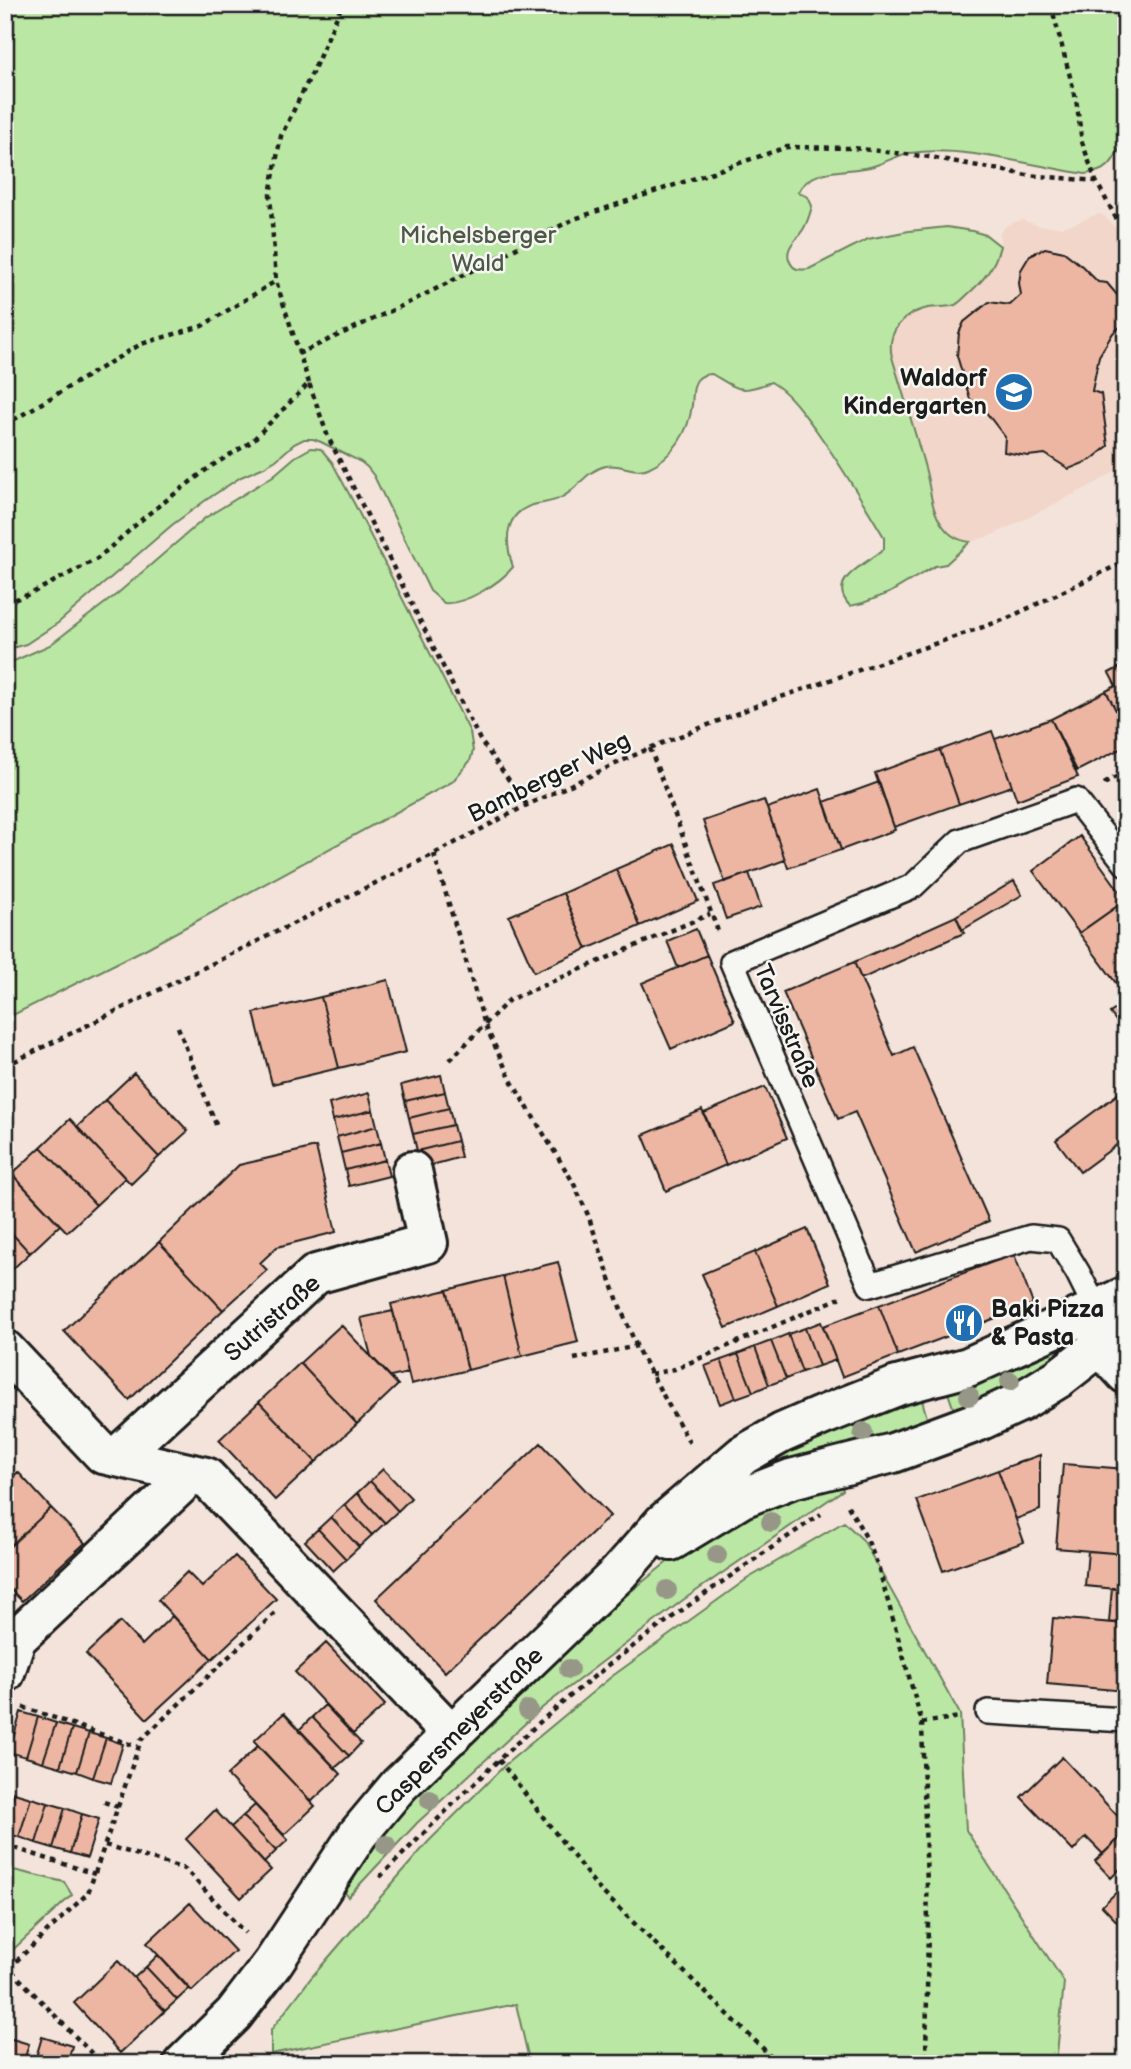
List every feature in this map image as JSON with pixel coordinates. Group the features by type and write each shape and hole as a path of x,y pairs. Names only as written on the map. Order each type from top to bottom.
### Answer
{"street":[{"name":"Sutristraße","path":"117,1457 316,1274 428,1243 412,1171"},
{"path":"1112,1318 1126,1374"},
{"name":"Caspersmeyerstraße","path":"183,2064 234,2014 273,1963 358,1834 398,1785 618,1574 663,1523 743,1455 811,1420 897,1386 968,1367 1112,1318"},
{"name":"Caspersmeyerstraße","path":"618,1574 742,1498 791,1479 893,1453 977,1422 1020,1402 1059,1378 1112,1318"},
{"path":"5,1350 103,1454 206,1477 452,1734"},
{"path":"11,1689 16,1639 192,1474"}],"lane":[{"name":"Tarvisstraße","path":"870,1285 732,962 913,886 960,841 1076,800 1126,864"},
{"path":"870,1285 1031,1237 1058,1240 1112,1318"},
{"path":"988,1712 1126,1720"}],"path":[{"path":"342,5 281,136 270,194 276,281 328,437 480,740 527,805"},
{"path":"1051,5 1076,99 1082,142 1096,181 1116,220 1126,230"},
{"path":"299,354 408,303 574,219 787,147 853,148 930,157 1027,176 1096,181"},
{"path":"5,425 141,344 202,326 276,281"},
{"path":"5,603 32,593 97,559 147,515 200,475 251,442 309,383"},
{"name":"Bamberger Weg","path":"5,1066 527,805 650,748 761,704 1006,619 1126,561"},
{"path":"650,748 710,914 732,962"},
{"path":"434,853 485,1025 512,1082 573,1182 637,1346 683,1433 713,1480"},
{"path":"450,1060 509,1000 710,914"},
{"path":"178,1027 217,1126"},
{"path":"651,1374 675,1369 870,1285"},
{"path":"575,1359 637,1346"},
{"path":"844,1499 867,1539 878,1566 922,1723 928,1920 926,2064"},
{"path":"372,1885 499,1760 579,1689 657,1627 824,1513"},
{"path":"102,2064 7,1970 88,1893 141,1740 307,1583"},
{"path":"11,1689 138,1746"},
{"path":"499,1760 598,1888 779,2064"},
{"path":"104,1802 118,1807"},
{"path":"5,1844 95,1874"},
{"path":"106,1845 185,1869 273,1963"}],"shaded area":[{"name":"Waldorf Kindergarten","path":"1097,214 1103,215 1126,239 1126,464 1096,483 995,534 970,542 960,541 943,526 933,506 928,480 889,348 891,337 896,326 906,316 927,308 955,305 981,283 996,261 1000,233 1007,225 1022,220 1040,226 1062,227"}],"green space":[{"name":"Michelsberger Wald","path":"5,5 1126,5 1126,168 1119,149 1106,167 1085,174 975,154 931,151 905,154 870,167 821,174 804,184 798,192 808,197 812,206 805,225 788,252 792,265 798,269 809,269 868,239 909,231 947,227 972,231 986,235 1000,246 988,273 957,304 928,308 911,314 894,332 892,357 933,505 948,532 958,539 970,542 946,564 935,566 889,593 850,606 843,596 845,580 884,549 884,537 834,456 796,404 771,382 746,389 728,384 710,374 700,377 695,383 687,425 678,443 665,457 643,470 611,465 599,468 560,498 523,509 511,522 509,530 513,567 491,586 472,597 444,603 430,591 374,476 367,467 321,442 304,439 276,460 241,477 172,525 58,623 26,644 5,650"},
{"path":"311,448 321,449 332,462 355,505 470,732 473,751 470,761 452,782 147,948 5,1019 5,665 50,645 117,594 205,518 273,476 295,457"},
{"path":"1077,1335 1082,1346 956,1416 945,1384"},
{"path":"920,1393 929,1425 735,1487 751,1466"},
{"path":"840,1478 843,1490 683,1600 542,1708 417,1823 348,1897 345,1892 383,1834 451,1758 624,1597 692,1542 721,1524"},
{"path":"844,1522 863,1540 960,1714 966,1830 1064,1982 1056,2064 530,2064 516,2004 271,2054 271,2030 311,1978 428,1842 506,1764 611,1677 747,1579"},
{"path":"5,1868 64,1882 72,1895 5,1957"}],"building":[{"path":"1045,248 1064,252 1098,282 1107,283 1118,296 1126,316 1126,322 1113,333 1099,356 1092,391 1101,394 1108,446 1091,460 1069,469 1045,454 1028,456 1004,452 1005,437 985,411 970,399 957,356 959,333 964,322 989,302 1010,305 1021,295 1021,270 1030,255"},
{"path":"1126,664 1126,730 1106,691 1116,686 1109,673"},
{"path":"1106,691 1126,730 1126,746 1077,771 1051,719"},
{"path":"1051,719 1078,777 1017,800 995,739"},
{"path":"992,731 1012,786 959,804 940,750"},
{"path":"940,750 959,804 894,827 875,773"},
{"path":"879,782 895,830 841,850 824,802"},
{"path":"820,789 841,850 788,868 767,808"},
{"path":"764,800 785,860 725,882 703,821"},
{"path":"1080,836 1126,900 1079,933 1033,871"},
{"path":"674,844 698,901 640,926 616,869"},
{"path":"616,869 640,926 587,949 563,893"},
{"path":"749,873 761,907 726,919 714,885"},
{"path":"1014,881 1022,895 962,930 956,916"},
{"path":"563,893 587,949 534,972 509,916"},
{"path":"1126,900 1126,976 1116,983 1079,933"},
{"path":"956,916 964,933 861,979 854,962"},
{"path":"696,929 707,955 678,968 667,941"},
{"path":"707,955 735,1021 671,1049 642,983"},
{"path":"854,962 894,1056 913,1047 989,1221 916,1252 855,1112 838,1119 783,992"},
{"path":"388,980 406,1052 339,1068 321,997"},
{"path":"321,997 339,1068 272,1084 254,1013"},
{"path":"1126,1002 1126,1034 1110,1013"},
{"path":"134,1073 188,1131 159,1157 105,1100"},
{"path":"441,1075 445,1092 405,1101 401,1085"},
{"path":"765,1087 787,1138 726,1165 704,1113"},
{"path":"1126,1088 1126,1138 1080,1172 1056,1140"},
{"path":"445,1092 449,1108 409,1118 405,1101"},
{"path":"369,1093 373,1110 333,1120 329,1104"},
{"path":"105,1100 159,1157 131,1184 77,1127"},
{"path":"449,1108 453,1125 413,1134 409,1118"},
{"path":"373,1110 377,1126 337,1137 333,1120"},
{"path":"702,1110 726,1165 666,1191 643,1135"},
{"path":"70,1119 125,1178 96,1205 41,1147"},
{"path":"453,1125 457,1141 417,1151 413,1134"},
{"path":"377,1126 381,1143 341,1153 337,1137"},
{"path":"457,1141 461,1157 421,1168 417,1151"},
{"path":"381,1143 385,1160 345,1170 341,1153"},
{"path":"41,1147 96,1205 67,1232 12,1174"},
{"path":"316,1147 336,1232 277,1247 260,1263 267,1270 223,1310 159,1242 239,1165"},
{"path":"385,1160 389,1176 349,1186 345,1170"},
{"path":"6,1168 60,1225 30,1253 5,1226"},
{"path":"5,1226 30,1253 5,1276"},
{"path":"807,1229 830,1283 778,1306 755,1252"},
{"path":"159,1242 223,1310 129,1400 64,1331"},
{"path":"755,1252 778,1306 726,1328 702,1274"},
{"path":"1014,1254 1033,1304 898,1355 879,1305"},
{"path":"558,1262 578,1342 522,1356 503,1276"},
{"path":"503,1276 522,1356 468,1370 447,1290"},
{"path":"447,1290 468,1370 411,1384 391,1304"},
{"path":"879,1305 898,1355 842,1377 823,1326"},
{"path":"393,1311 408,1373 391,1377 371,1356 361,1318"},
{"path":"821,1322 836,1360 819,1366 805,1328"},
{"path":"341,1325 398,1385 357,1424 300,1363"},
{"path":"805,1328 819,1366 802,1372 788,1334"},
{"path":"788,1334 802,1372 786,1379 771,1341"},
{"path":"771,1341 786,1379 769,1385 755,1347"},
{"path":"755,1347 769,1385 753,1392 738,1354"},
{"path":"738,1354 753,1392 736,1398 721,1360"},
{"path":"721,1360 736,1398 720,1404 705,1366"},
{"path":"300,1363 357,1424 316,1462 259,1402"},
{"path":"259,1402 316,1462 275,1500 219,1440"},
{"path":"541,1443 610,1516 445,1672 376,1599"},
{"path":"1040,1455 1040,1510 1016,1519 998,1470"},
{"path":"1063,1464 1126,1469 1126,1554 1056,1548"},
{"path":"383,1469 411,1498 398,1511 370,1481"},
{"path":"998,1470 1024,1542 943,1571 917,1500"},
{"path":"18,1472 51,1508 5,1551 5,1484"},
{"path":"370,1481 398,1511 385,1523 357,1493"},
{"path":"357,1493 385,1523 372,1535 344,1505"},
{"path":"344,1505 372,1535 359,1547 331,1517"},
{"path":"51,1508 85,1543 22,1601 5,1584 5,1551"},
{"path":"331,1517 359,1547 346,1559 318,1529"},
{"path":"318,1529 346,1559 333,1571 305,1541"},
{"path":"1088,1551 1126,1554 1126,1590 1085,1586"},
{"path":"235,1556 276,1599 212,1659 158,1600 187,1572 202,1587"},
{"path":"1112,1588 1126,1590 1126,1624 1109,1622"},
{"path":"172,1616 212,1659 147,1719 86,1654 120,1622 142,1645"},
{"path":"1053,1618 1126,1624 1126,1691 1047,1684"},
{"path":"326,1643 385,1705 353,1734 295,1672"},
{"path":"325,1705 361,1743 349,1756 312,1717"},
{"path":"21,1712 38,1717 26,1757 9,1752"},
{"path":"284,1713 341,1774 311,1802 254,1741"},
{"path":"38,1717 56,1723 43,1762 26,1757"},
{"path":"312,1717 349,1756 335,1768 299,1730"},
{"path":"56,1723 72,1728 60,1767 43,1762"},
{"path":"72,1728 89,1733 77,1772 60,1767"},
{"path":"89,1733 106,1738 93,1778 77,1772"},
{"path":"106,1738 123,1744 111,1783 93,1778"},
{"path":"258,1746 315,1806 284,1835 227,1775"},
{"path":"1062,1757 1126,1825 1126,1832 1103,1854 1086,1837 1073,1851 1021,1797"},
{"path":"5,1790 14,1793 5,1822"},
{"path":"14,1793 31,1798 19,1837 5,1833 5,1822"},
{"path":"31,1798 48,1803 36,1843 19,1837"},
{"path":"48,1803 65,1808 53,1848 36,1843"},
{"path":"255,1805 288,1840 276,1851 243,1816"},
{"path":"65,1808 82,1814 70,1853 53,1848"},
{"path":"215,1810 271,1870 241,1898 186,1839"},
{"path":"82,1814 99,1819 87,1858 70,1853"},
{"path":"243,1816 276,1851 264,1863 231,1827"},
{"path":"1126,1832 1126,1863 1111,1878 1095,1861"},
{"path":"1126,1883 1126,1931 1102,1906"},
{"path":"190,1903 235,1951 192,1991 147,1943"},
{"path":"158,1955 189,1989 177,2000 146,1967"},
{"path":"118,1961 165,2011 120,2053 74,2003"},
{"path":"146,1967 177,2000 165,2011 134,1978"},
{"path":"5,2037 29,2044 23,2064 5,2064"},
{"path":"42,2037 72,2046 67,2064 34,2064"}],"place":[{"name":"Waldorf Kindergarten","path":"1014,392"},
{"name":"Baki Pizza & Pasta","path":"964,1323"}]}
